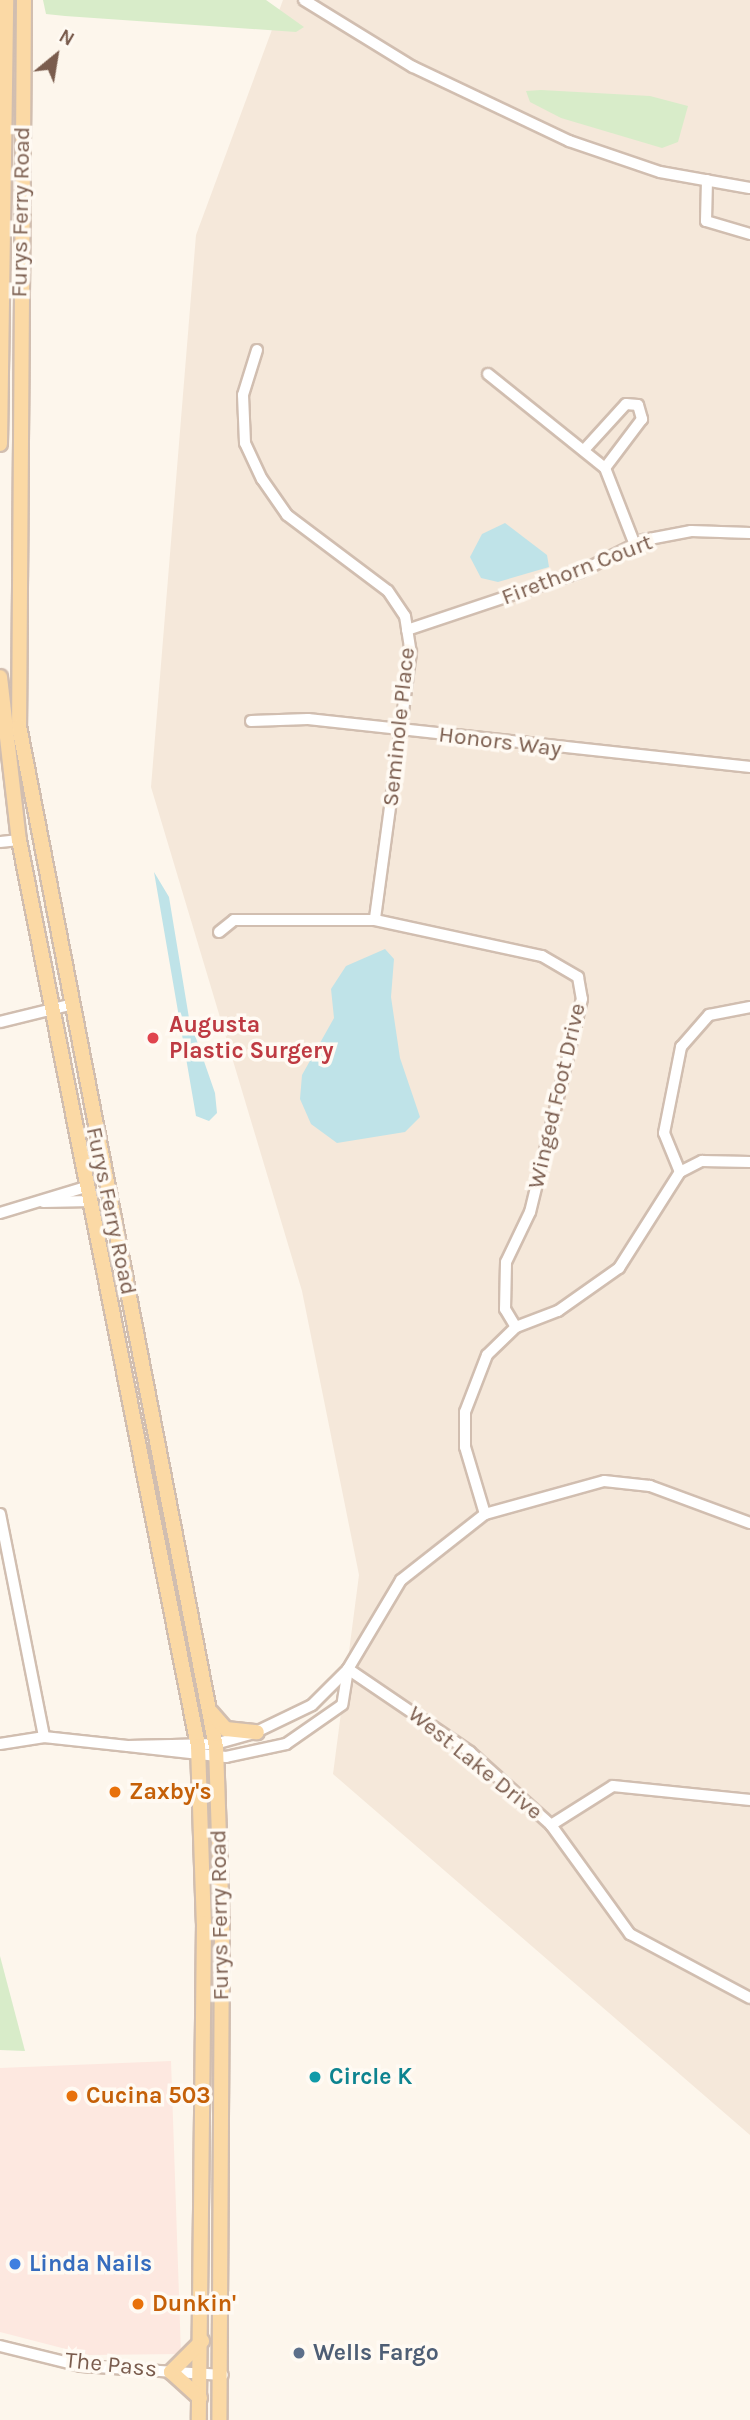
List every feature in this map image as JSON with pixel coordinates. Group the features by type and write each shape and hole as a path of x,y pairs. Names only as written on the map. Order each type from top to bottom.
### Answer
{"main road":[{"name":"Furys Ferry Road","path":"0,444 6,0"},
{"name":"Furys Ferry Road","path":"24,0 19,726 69,1005 216,1749 223,2375 219,2420"},
{"name":"Furys Ferry Road","path":"0,677 19,840 51,1009 92,1201 197,1748 203,2059 202,2341 199,2420"},
{"path":"210,1710 226,1729 257,1732"},
{"path":"203,2059 221,2059"},
{"path":"200,2398 171,2372 202,2341"}],"street":[{"path":"304,0 477,101 569,141 707,180 750,188"},
{"path":"707,180 705,221 750,234"},
{"name":"Seminole Place","path":"257,350 243,395 246,443 262,479 288,515 387,591 407,630 401,729 375,920"},
{"path":"488,374 605,468 635,545"},
{"path":"584,450 626,404 638,405 642,419 605,468"},
{"name":"Firethorn Court","path":"407,630 580,572 635,545 691,531 750,533"},
{"name":"Honors Way","path":"251,721 308,719 750,768"},
{"path":"0,842 19,840"},
{"name":"Winged Foot Drive","path":"219,932 233,920 375,920 542,956 578,977 582,999 540,1174 506,1262 505,1309 516,1327"},
{"path":"0,1022 69,1005"},
{"path":"680,1172 664,1133 681,1047 709,1014 750,1007"},
{"path":"485,1514 465,1447 465,1412 487,1355 516,1327 558,1311 619,1269 680,1172 702,1161 750,1162"},
{"path":"0,1213 89,1186"},
{"path":"43,1202 92,1201"},
{"path":"216,1749 304,1709 348,1669 401,1580 485,1514 604,1481 650,1486 750,1523"},
{"path":"0,1514 44,1737"},
{"path":"0,1744 44,1737 128,1745 261,1752 317,1727 342,1705 348,1669"},
{"name":"West Lake Drive","path":"348,1669 470,1752 551,1825 630,1934 750,1998"},
{"path":"304,1709 317,1727"},
{"path":"551,1825 613,1786 750,1800"},
{"name":"The Pass","path":"0,2346 81,2366 171,2372 201,2371 223,2375"}],"shaded area":[{"path":"283,0 750,0 750,2135 333,1774 359,1575 302,1291 151,787 196,235"},
{"path":"171,2061 181,2354 89,2355 0,2332 0,2068"}],"green space":[{"path":"43,0 266,0 304,27 296,32 65,16 46,14"},
{"path":"526,91 650,96 688,106 678,142 662,148 561,118 530,102"},
{"path":"0,1956 25,2051 0,2050"}],"water":[{"path":"505,523 547,555 549,567 498,582 481,578 470,557 482,534"},
{"path":"154,872 169,897 189,1018 215,1093 217,1113 209,1121 196,1116"},
{"path":"385,949 394,959 391,997 400,1058 420,1117 405,1132 337,1143 311,1124 300,1099 302,1075 334,1018 331,989 346,966"}],"place":[{"name":"Augusta Plastic Surgery","path":"153,1038"},
{"name":"Zaxby's","path":"115,1792"},
{"name":"Circle K","path":"315,2077"},
{"name":"Cucina 503","path":"72,2096"},
{"name":"Linda Nails","path":"15,2264"},
{"name":"Dunkin'","path":"138,2304"},
{"name":"Wells Fargo","path":"299,2353"}]}
